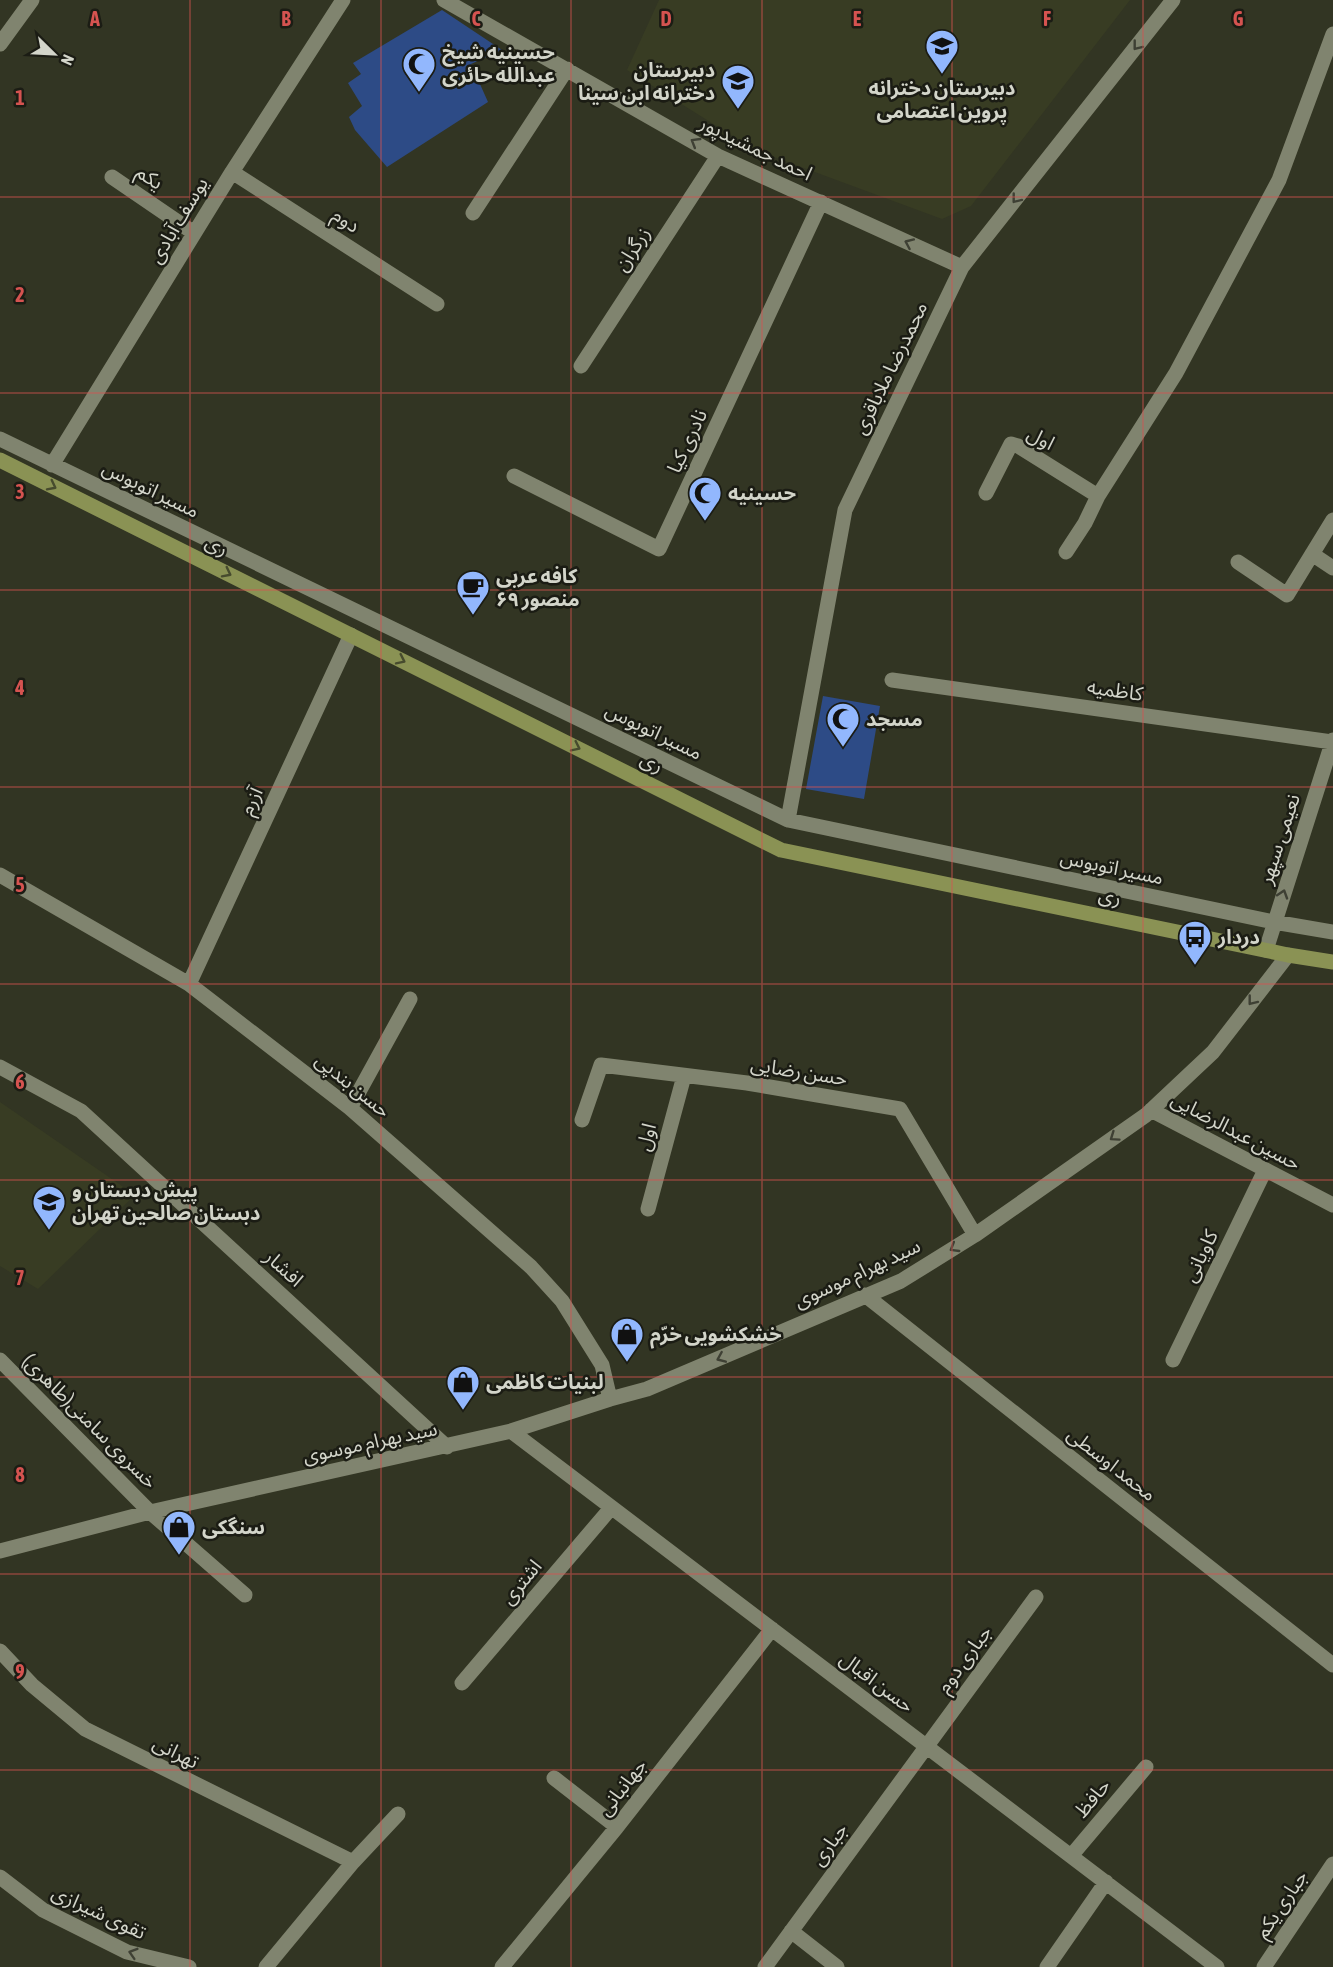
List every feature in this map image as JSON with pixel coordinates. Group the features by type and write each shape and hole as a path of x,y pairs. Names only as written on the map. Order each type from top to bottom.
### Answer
{"main road":[{"name":"ری","path":"0,460 782,850 1288,955 1333,962"}],"street":[{"path":"0,44 32,0"},
{"name":"یوسف آبادی","path":"52,465 194,232 344,0"},
{"name":"احمد جمشیدپور","path":"444,0 718,156 962,267"},
{"name":"محمدرضا ملاباقری","path":"788,820 845,510 962,267 1173,0"},
{"path":"1066,552 1098,496 1176,373 1279,180 1333,34"},
{"path":"472,213 567,69"},
{"name":"زرگران","path":"581,366 718,156"},
{"name":"دوم","path":"232,172 437,304"},
{"name":"یکم","path":"112,177 194,232"},
{"name":"نادری کیا","path":"514,476 659,549 821,202"},
{"name":"مسیر اتوبوس","path":"0,439 788,820 1274,922 1333,932"},
{"name":"اول","path":"986,493 1011,444 1018,446 1098,496"},
{"path":"1238,562 1287,595 1333,520"},
{"path":"1312,554 1333,568"},
{"name":"آزرم","path":"189,984 351,635"},
{"name":"کاظمیه","path":"892,680 1333,741"},
{"name":"نعیمی سپهر","path":"1266,950 1333,741"},
{"name":"حسن بندپی","path":"0,874 189,984 350,1108 531,1267 562,1301 602,1365 610,1399"},
{"name":"سید بهرام موسوی","path":"0,1551 150,1512 511,1431 647,1389 900,1281 975,1235 1151,1110 1213,1052 1288,955"},
{"path":"350,1108 410,999"},
{"name":"حسن رضایی","path":"582,1120 602,1065 747,1083 900,1109 975,1235"},
{"name":"افشار","path":"0,1067 81,1111 447,1447"},
{"name":"اول","path":"648,1209 684,1076"},
{"name":"حسین عبدالرضایی","path":"1151,1110 1333,1205"},
{"name":"کاویانی","path":"1173,1360 1265,1170"},
{"name":"محمد اوسطی","path":"866,1295 1333,1665"},
{"name":"خسروی سامنی(طاهری)","path":"0,1360 150,1512 245,1595"},
{"name":"حسن اقبال","path":"511,1431 1217,1967"},
{"name":"اشتری","path":"462,1683 611,1508"},
{"name":"جباری دوم","path":"927,1747 1036,1597"},
{"name":"جهانبانی","path":"502,1967 617,1827 772,1629"},
{"name":"تهرانی","path":"0,1651 32,1685 85,1729 353,1862"},
{"name":"جباری","path":"765,1967 927,1747"},
{"name":"حافظ","path":"1071,1856 1146,1767"},
{"path":"554,1778 617,1827"},
{"path":"266,1967 353,1862 398,1814"},
{"name":"جباری یکم","path":"1264,1967 1333,1864"},
{"name":"تقوی شیرازی","path":"0,1877 42,1910 127,1952 189,1967"},
{"path":"1047,1967 1106,1882"},
{"path":"791,1931 837,1967"}],"shaded area":[{"name":"دبیرستان دخترانه پروین اعتصامی","path":"659,0 1130,0 971,206 942,219 755,150 627,70"},
{"name":"پیش دبستان و دبستان صالحین تهران","path":"0,1102 135,1195 38,1289 0,1266"}],"building":[{"name":"حسینیه شیخ عبدالله حائری","path":"442,10 502,50 471,64 488,102 387,167 355,130 349,117 362,106 348,83 361,74 353,63"},
{"name":"مسجد","path":"823,696 880,706 864,799 806,789"}],"place":[{"name":"دبیرستان دخترانه پروین اعتصامی","path":"942,75"},
{"name":"حسینیه شیخ عبدالله حائری","path":"419,93"},
{"name":"دبیرستان دخترانه ابن سینا","path":"738,110"},
{"name":"حسینیه","path":"705,522"},
{"name":"کافه عربی منصور ۶۹","path":"473,616"},
{"name":"مسجد","path":"843,748"},
{"name":"دردار","path":"1195,966"},
{"name":"پیش دبستان و دبستان صالحین تهران","path":"49,1231"},
{"name":"خشکشویی خرّم","path":"627,1363"},
{"name":"لبنیات کاظمی","path":"463,1411"},
{"name":"سنگکی","path":"179,1556"}]}
